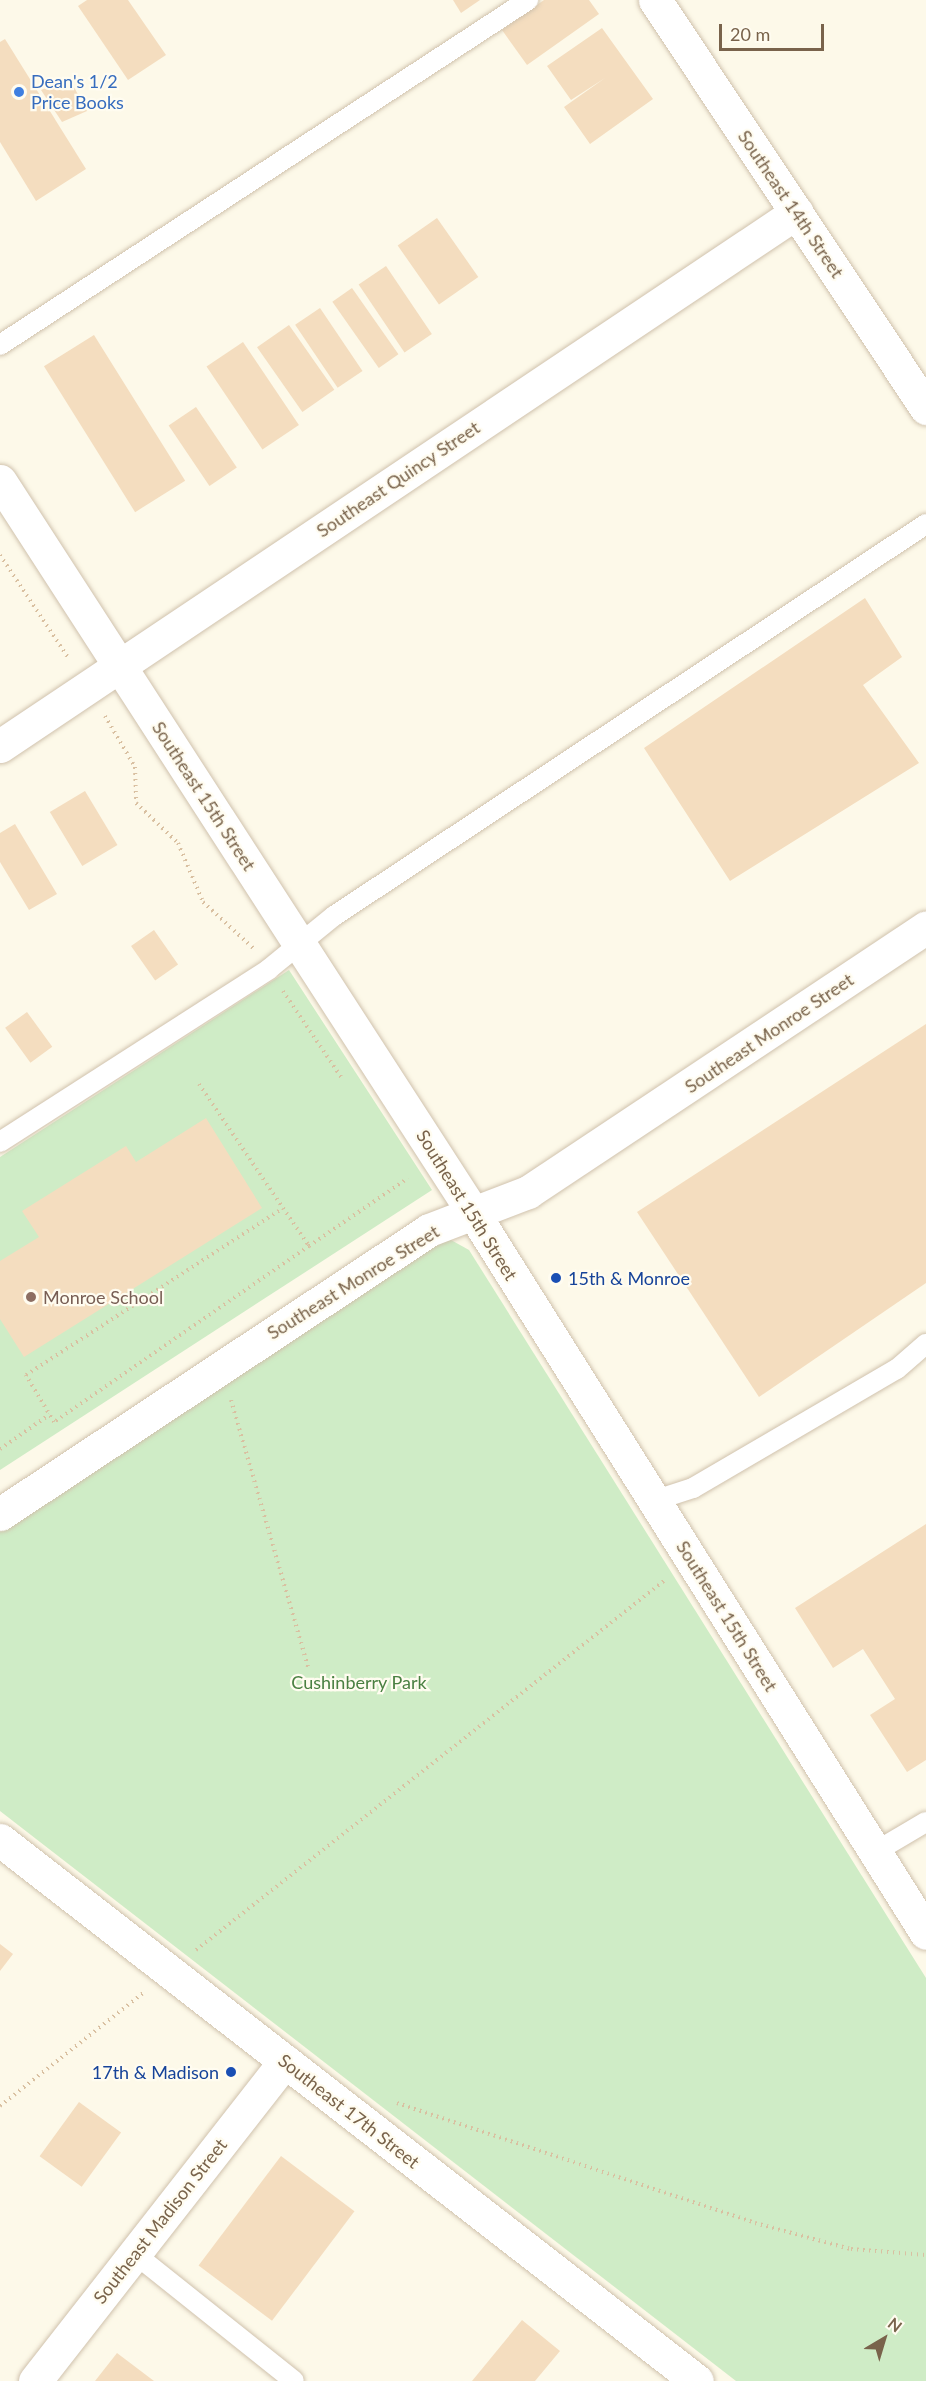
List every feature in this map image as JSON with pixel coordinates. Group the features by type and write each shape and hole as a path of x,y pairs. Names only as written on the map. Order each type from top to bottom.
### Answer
{"street":[{"name":"Southeast 14th Street","path":"655,0 926,408"},
{"name":"Southeast Quincy Street","path":"0,746 86,686 797,212"},
{"name":"Southeast 15th Street","path":"0,481 474,1214 926,1934"},
{"name":"Southeast Monroe Street","path":"0,1514 429,1230 528,1192 926,928"},
{"name":"Southeast 17th Street","path":"0,1840 697,2381"},
{"name":"Southeast Madison Street","path":"35,2381 285,2061"}],"lane":[{"path":"0,345 528,0"},
{"path":"0,1142 269,969 334,915 926,524"},
{"path":"653,1500 703,1482 897,1369 926,1344"},
{"path":"875,1852 926,1822"},
{"path":"135,2254 294,2381"}],"path":[{"path":"0,555 86,686 135,767 136,802 178,843 203,902 235,927 269,969 346,1085"},
{"path":"199,1083 309,1246"},
{"path":"284,1208 26,1375 54,1422 309,1246 410,1180 404,1171"},
{"path":"212,1372 231,1398 308,1667"},
{"path":"0,1449 50,1414"},
{"path":"199,1948 692,1559"},
{"path":"0,2106 148,1989"},
{"path":"396,2103 755,2223 851,2249 926,2254"}],"green space":[{"path":"289,970 432,1190 0,1470 0,1157"},
{"name":"Cushinberry Park","path":"451,1240 469,1250 926,1978 926,2381 736,2381 0,1811 0,1531 438,1242"}],"building":[{"path":"87,0 128,0 166,55 128,80 78,6"},
{"path":"453,0 480,0 461,13"},
{"path":"544,0 589,0 599,14 527,65 502,30"},
{"path":"602,28 653,99 590,144 564,107 605,78 571,100 547,66"},
{"name":"Dean's 1/2 Price Books","path":"5,39 86,169 36,201 0,142 0,42"},
{"path":"69,78 87,111 62,122 41,90"},
{"path":"437,218 478,277 439,305 398,246"},
{"path":"386,266 432,334 404,352 359,284"},
{"path":"352,288 398,354 379,368 332,302"},
{"path":"320,308 362,371 338,388 295,325"},
{"path":"289,325 334,390 302,412 257,347"},
{"path":"94,335 185,481 135,512 44,366"},
{"path":"243,342 299,425 262,450 207,367"},
{"path":"196,407 237,468 209,486 169,425"},
{"path":"865,598 902,657 863,685 919,763 730,881 644,748"},
{"path":"85,791 117,845 82,866 50,812"},
{"path":"15,824 57,894 29,910 0,862 0,833"},
{"path":"154,930 178,964 155,980 131,946"},
{"path":"27,1012 52,1047 30,1063 5,1028"},
{"path":"926,1024 926,1283 759,1397 637,1212"},
{"path":"206,1118 262,1208 24,1357 0,1319 0,1261 39,1237 22,1211 126,1146 136,1162"},
{"path":"926,1524 926,1760 907,1772 870,1715 895,1699 863,1649 833,1668 795,1608"},
{"path":"0,1944 13,1954 0,1971"},
{"path":"79,2102 121,2133 82,2187 40,2156"},
{"path":"281,2156 354,2211 272,2321 199,2265"},
{"path":"522,2320 560,2351 535,2381 472,2381"},
{"path":"117,2353 154,2381 95,2381"}],"place":[{"name":"Dean's 1/2 Price Books","path":"19,92"},
{"name":"15th & Monroe","path":"556,1278"},
{"name":"Monroe School","path":"31,1297"},
{"name":"17th & Madison","path":"231,2072"}]}
